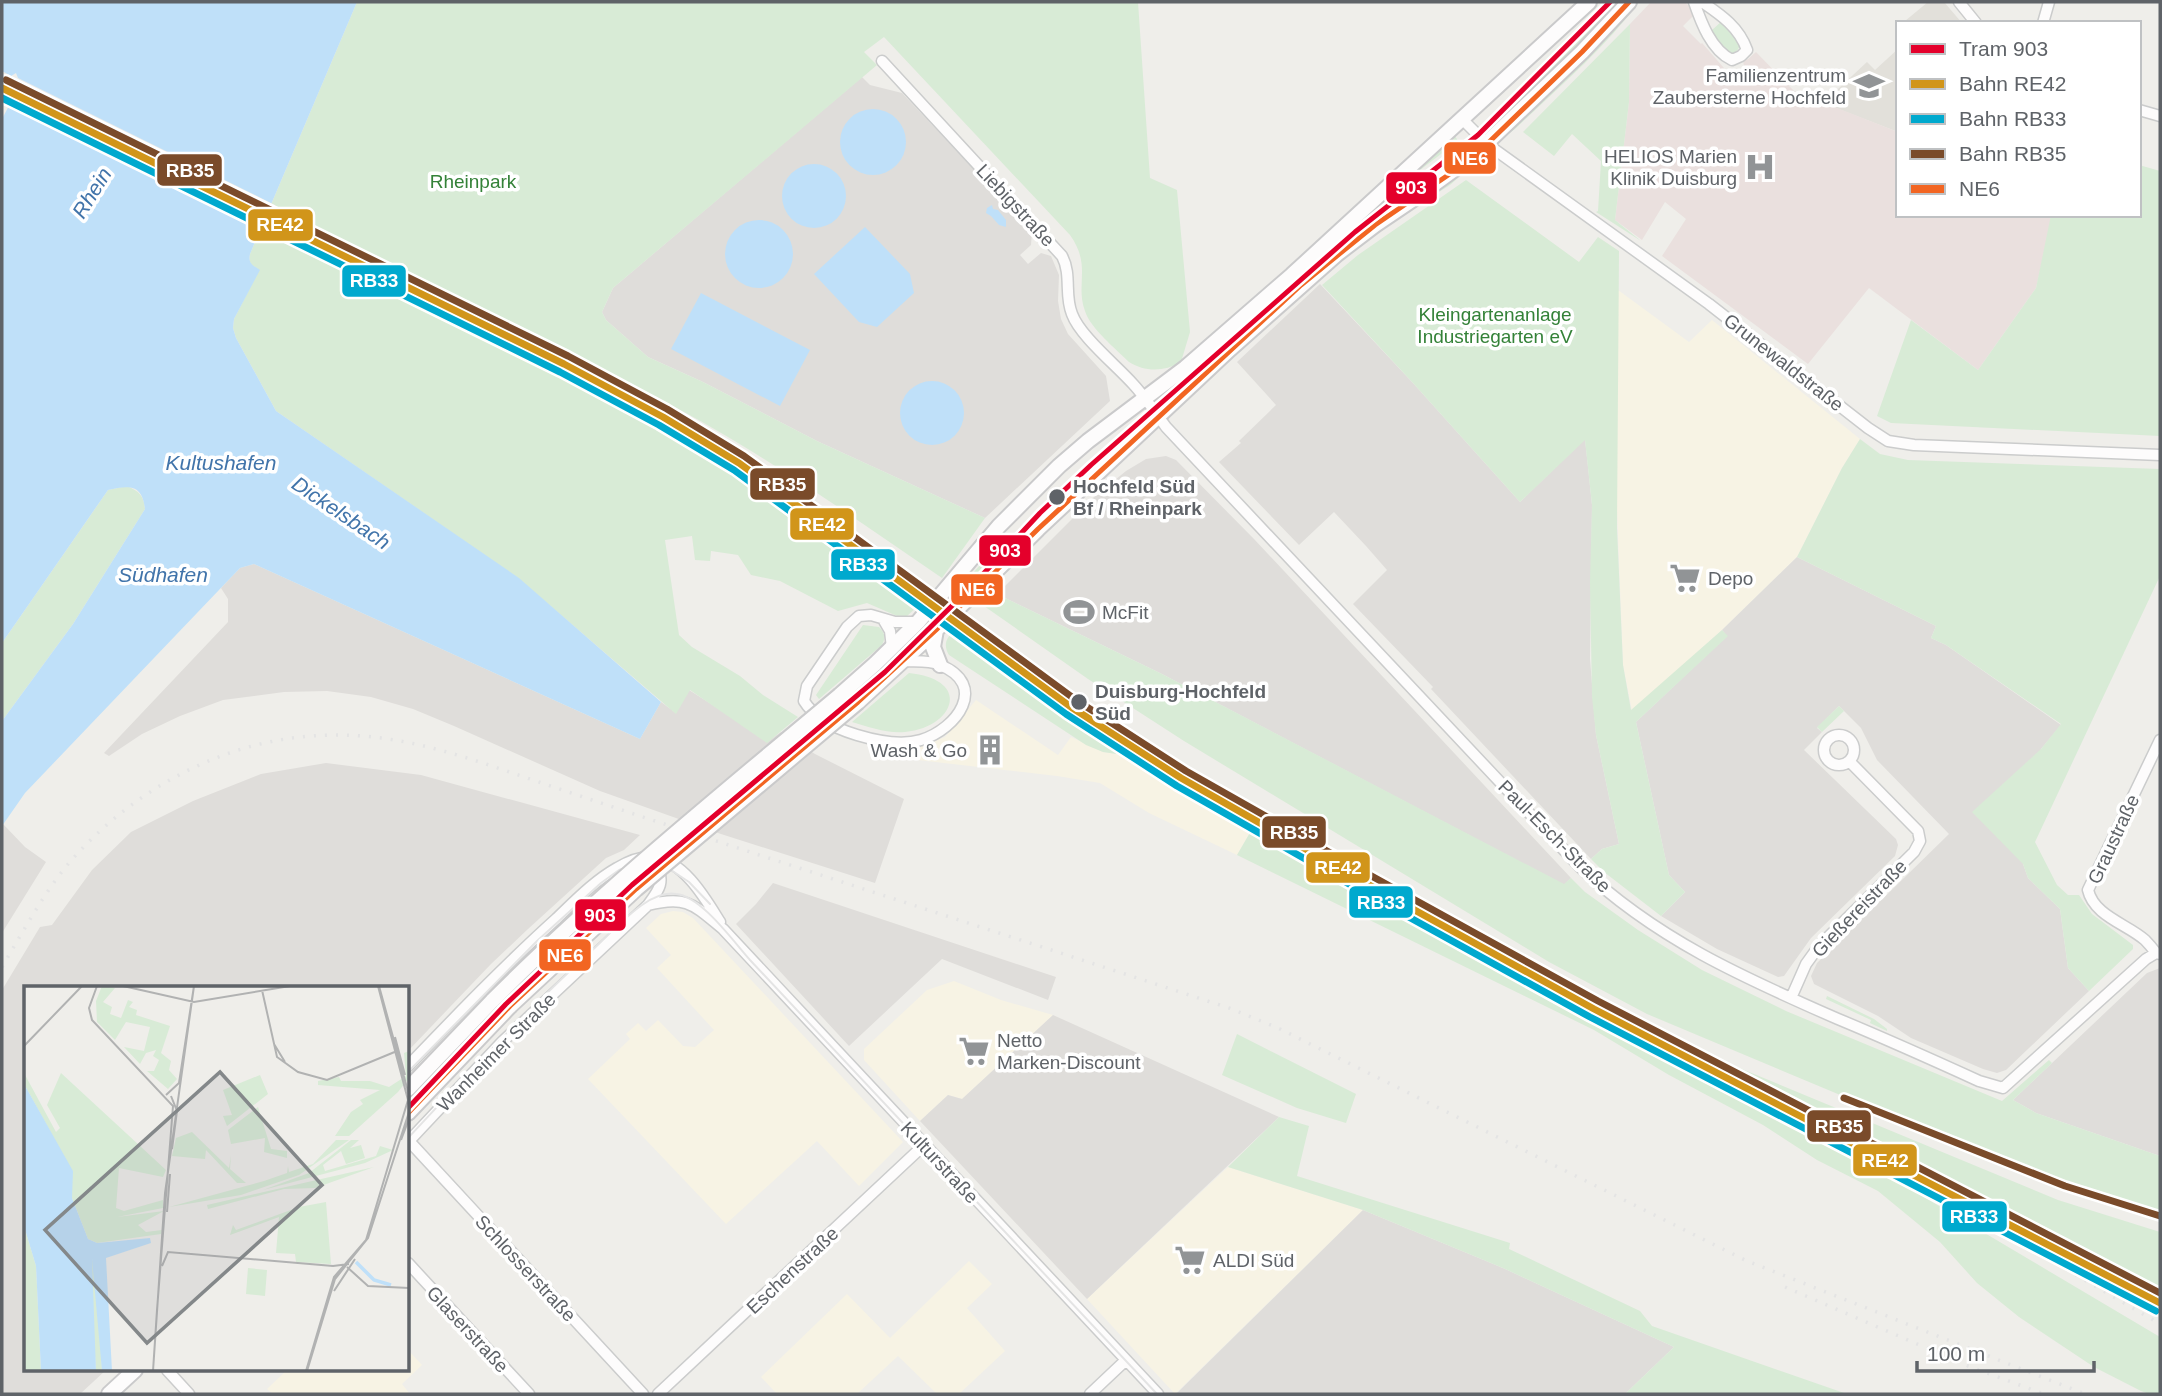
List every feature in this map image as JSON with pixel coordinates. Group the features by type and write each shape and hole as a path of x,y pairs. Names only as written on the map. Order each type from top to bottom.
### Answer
{"street":[{"name":"Wanheimer Straße","path":"410,1087 528,965 624,876 840,695 892,648 918,622 995,531 1088,441 1178,374 1247,315 1589,2"},
{"name":"Wanheimer Straße","path":"410,1111 510,1006 636,889 858,702 936,630 1038,528 1230,349 1337,254 1457,169 1487,144 1612,22 1629,2"},
{"path":"1693,2 1712,42 1723,55 1732,60 1741,56 1747,50 1739,32 1702,2"},
{"path":"1959,2 1974,21"},
{"path":"2044,21 2049,2"},
{"name":"Liebigstraße","path":"882,61 1062,256 1067,265 1072,314 1080,328 1144,397"},
{"path":"2141,111 2160,116"},
{"name":"Grunewaldstraße","path":"1463,120 1487,144 1709,304 1868,428 1888,440 1950,447 2160,455"},
{"name":"Paul-Esch-Straße","path":"1144,397 1166,427 1595,881 1639,915 1706,959 1979,1081 2004,1088 2146,959 2158,953"},
{"path":"902,661 940,665 962,683 966,696 955,719 943,729 921,740 876,741 844,731 809,709 804,701 807,686 849,624 862,615 895,622 918,622"},
{"path":"883,619 890,631 892,648"},
{"path":"936,630 933,647 940,665"},
{"name":"Graustraße","path":"2158,953 2146,941 2099,909 2090,900 2088,890 2160,740"},
{"name":"Gießereistraße","path":"1791,998 1806,964 1819,946 1914,852 1920,841 1918,831 1850,762"},
{"name":"Wanheimer Straße","path":"410,1140 502,1042 648,905 660,888 662,878 657,866 644,857"},
{"path":"410,1064 532,941 600,879 619,867 644,857 663,860 681,871 708,902 723,929"},
{"path":"648,905 669,900 684,901 723,929"},
{"name":"Kulturstraße","path":"723,929 1158,1394"},
{"name":"Schlosserstraße","path":"410,1144 643,1394"},
{"name":"Eschenstraße","path":"658,1394 924,1145"},
{"name":"Glaserstraße","path":"410,1265 529,1394"},
{"path":"1090,1394 1126,1360"},
{"path":"109,1394 133,1372"},
{"path":"169,1372 189,1394"}],"shaded area":[{"name":"HELIOS Marien Klinik Duisburg","path":"1651,2 1685,2 1696,13 1683,26 1724,68 1722,70 1729,81 1744,67 1743,60 1756,52 1794,91 1896,131 1896,217 2053,217 2036,288 1978,370 1869,288 1808,364 1662,256 1686,219 1665,202 1642,240 1615,220 1629,102 1630,24"},
{"path":"1928,2 1944,2 1960,21 1905,21"},
{"name":"Familienzentrum Zaubersterne Hochfeld","path":"1896,51 1896,131 1823,103 1867,62 1875,70"},
{"path":"862,77 870,85 902,93 1032,231 1031,245 1020,255 1028,264 1041,253 1051,256 1059,275 1058,301 1061,319 1068,334 1106,376 1110,401 985,518 817,441 648,357 606,320 602,312 613,288"},
{"path":"1320,284 1520,502 1585,439 1592,505 1590,659 1596,735 1619,844 1602,849 1591,859 1353,604 1387,570 1366,546 1334,512 1299,545 1219,462 1241,443 1239,441 1276,405 1237,362"},
{"path":"1618,290 1689,342 1712,320 1860,439 1842,468 1797,557 1722,630 1632,711 1623,665 1616,485"},
{"path":"1166,456 1176,460 1254,539 1571,878 1564,885 1162,674 997,594 1094,497 1126,471 1146,459"},
{"path":"1797,557 1936,626 1931,638 1946,645 2061,725 2041,749 2023,864 2028,878 2060,909 2068,968 2089,991 2006,1070 1997,1073 1983,1069 1911,1038 1878,1016 1814,984 1811,976 1817,963 1949,834 1877,760 1861,728 1839,706 1817,728 1822,732 1804,750 1896,839 1898,845 1895,856 1811,938 1784,976 1778,977 1717,949 1661,916 1685,892 1669,875 1636,722 1727,636 1722,630"},
{"path":"254,564 640,739 661,702 676,713 689,690 767,742 781,732 815,754 904,799 875,883 721,834 600,791 413,709 371,697 327,691 284,692 223,700 142,734 109,756 104,753 228,622 228,599 221,588 240,568"},
{"path":"976,700 1058,755 1071,737 1103,752 1137,757 1255,824 1237,855 1149,813 1100,783 909,759 910,751 945,737"},
{"path":"326,763 421,775 640,835 624,850 606,858 528,929 410,1049 410,986 24,986 24,1372 104,1372 80,1394 2,1394 2,990 40,927 52,925 92,870 131,832 193,801 261,774"},
{"path":"3,824 25,847 46,862 2,933"},
{"path":"773,883 1056,977 1048,1000 942,959 849,1046 736,924"},
{"path":"683,912 693,918 903,1142 859,1186 817,1141 726,1224 588,1079 630,1039 626,1034 638,1023 646,1031 658,1020 683,1046 695,1047 714,1030 657,968 671,955 646,928 661,914"},
{"path":"2160,968 2160,1156 2036,1113 2013,1100 2147,973"},
{"path":"954,981 1001,1000 1053,1015 962,1099 948,1095 920,1121 864,1060 864,1049 927,990"},
{"path":"1053,1015 1279,1117 1087,1299 920,1121 948,1095 962,1099"},
{"path":"1228,1167 1363,1210 1175,1394 1087,1299"},
{"path":"1363,1210 1503,1268 1674,1347 1625,1394 1176,1394"},
{"path":"969,1261 992,1284 967,1308 1005,1351 959,1394 937,1394 898,1356 857,1394 777,1394 761,1377 847,1294 890,1338"},
{"path":"410,1352 422,1365 402,1384 410,1394 273,1394 267,1389 285,1372 410,1372"}],"green space":[{"name":"Rheinpark","path":"357,2 1138,2 1150,178 1177,190 1190,332 1181,362 1161,369 1135,365 1098,331 1088,318 1082,301 1082,266 1077,246 1070,235 884,37 864,52 877,65 613,288 602,312 606,320 648,357 817,441 985,518 942,578 754,453 676,408 569,354 562,370 657,419 740,468 819,524 921,603 906,617 867,603 838,611 780,581 751,575 738,555 711,551 710,561 695,560 692,536 665,540 679,635 692,647 740,676 763,695 798,717 767,743 690,690 676,714 518,578 276,411 236,338 234,319 259,270 250,262 250,254"},
{"path":"1617,2 1622,2 1490,132 1488,130"},
{"path":"1637,2 1596,52 1504,137 1616,26"},
{"path":"1722,21 1739,42 1737,51 1732,54 1720,44 1712,30"},
{"path":"1630,24 1629,102 1615,220 1641,241 1596,212 1601,161 1572,134 1554,156 1523,132"},
{"path":"1455,136 1458,141 1406,179"},
{"path":"2141,166 2160,171 2160,436 1891,423 1877,416 1911,320 1978,370 2036,288 2051,217 2141,217"},
{"path":"1458,176 1450,185 1382,228"},
{"name":"Kleingartenanlage Industriegarten eV","path":"1466,180 1579,262 1598,237 1619,251 1617,528 1623,665 1631,710 1722,630 1728,636 1636,722 1669,875 1685,892 1661,916 1591,859 1602,849 1619,844 1596,735 1592,697 1592,505 1585,440 1520,502 1322,285 1358,255"},
{"path":"1860,439 1880,454 1908,460 2160,469 2160,576 2035,842 2057,885 2068,895 2079,895 2092,914 2133,945 2133,949 2089,991 2068,968 2060,909 2028,878 2023,864 1972,812 2041,749 2061,724 1946,645 1931,638 1936,626 1797,557 1842,468"},
{"path":"127,486 140,494 145,509 73,624 2,721 2,643 108,490"},
{"path":"1001,541 1005,544 964,591 960,588"},
{"path":"997,594 1162,674 1564,884 1571,878 1585,892 1638,930 1702,970 1786,1011 2002,1101 2049,1060 2052,1063 2013,1100 2036,1113 2160,1156 2160,1214 2066,1185 1857,1102 1647,1014 1549,962 1184,741 1088,679 984,606"},
{"path":"935,614 939,617 928,628 851,695 907,645"},
{"path":"863,625 879,627 883,631 882,645 819,699 816,695"},
{"path":"954,631 1137,757 1103,752 1086,745 949,655 946,642"},
{"path":"909,673 929,677 943,685 949,694 949,704 935,722 922,729 892,732 852,722"},
{"path":"1839,706 1844,711 1822,732 1817,727"},
{"path":"1255,824 1438,932 1821,1136 2160,1337 2160,1394 2141,1391 2094,1367 2019,1317 1977,1283 1940,1242 1878,1191 1817,1160 1763,1125 1669,1075 1594,1030 1237,855"},
{"path":"1827,996 1874,1019 1887,1031 1870,1023 1871,1020 1826,999"},
{"path":"1237,1034 1356,1094 1346,1123 1297,1108 1222,1075"},
{"path":"1730,1064 2058,1200 2160,1232 2160,1288"},
{"path":"1279,1117 1309,1126 1297,1176 1510,1243 1509,1249 1640,1311 1652,1326 1847,1394 1625,1394 1674,1347 1503,1268 1363,1210 1228,1167"}],"water":[{"path":"2,2 357,2 250,254 251,264 260,270 234,319 236,338 276,411 519,578 661,702 640,739 254,564 240,568 25,793 2,826 2,721 73,624 145,509 141,494 133,488 108,490 2,643"},
{"path":"873,109 886,112 896,119 903,129 906,142 903,155 896,165 886,172 873,175 860,172 850,165 843,155 840,142 843,129 850,119 860,112"},
{"path":"814,164 826,166 837,173 844,184 844,208 837,219 826,226 814,228 802,226 791,219 784,208 782,196 784,184 791,173 802,166"},
{"path":"992,205 1006,220 1006,227 999,225 986,213 987,208"},
{"path":"759,220 772,223 783,230 790,241 793,254 790,267 783,278 772,285 759,288 746,285 735,278 728,267 725,254 728,241 735,230 746,223"},
{"path":"865,227 910,274 914,293 877,327 859,322 814,274"},
{"path":"701,293 810,350 780,406 671,349"},
{"path":"926,381 938,381 955,390 962,401 962,425 955,436 938,445 926,445 914,440 905,431 900,419 900,407 905,395 914,386"}],"pier":[{"path":"2,71 11,76 16,73 18,78 275,205 267,225 13,98 2,119"}],"tram line":[{"name":"903","path":"410,1106 506,1004 632,885 885,672 971,587 1040,513 1091,465 1355,232 1478,135 1610,2"},
{"path":"410,1070 537,941 619,870 642,862 662,864 689,882 710,904"},
{"path":"410,1136 518,1022 628,916 658,896 676,894 686,897 696,902 716,921 1157,1394"}],"railway":[{"path":"2,967 42,900 69,863 116,817 169,780 228,753 292,738 356,736 415,744 473,760 1232,1009 1280,1029 1747,1261 2085,1394"},
{"path":"1857,1147 2160,1324"},
{"path":"1930,1176 2053,1248 2098,1278"},
{"path":"1785,1287 1968,1366 2044,1394"}],"rail line":[{"name":"RB35","path":"6,80 568,356 667,409 744,456 1076,700 1186,771 1598,1001 2160,1293"},
{"name":"RE42","path":"2,88 564,364 663,417 739,463 1071,707 1181,778 1594,1009 2160,1303"},
{"name":"RB33","path":"2,98 560,372 659,425 734,470 1066,714 1177,786 1590,1017 2156,1311"},
{"name":"RB35","path":"1844,1098 2065,1186 2160,1216"}],"transit line":[{"name":"NE6","path":"410,1111 510,1006 636,889 858,702 936,630 1038,529 1301,285 1375,225 1457,169 1487,144 1582,52 1629,2"}],"place":[{"name":"Familienzentrum Zaubersterne Hochfeld","path":"1869,86"},
{"name":"HELIOS Marien Klinik Duisburg","path":"1760,167"},
{"name":"Hochfeld Süd Bf / Rheinpark","path":"1057,497"},
{"name":"Depo","path":"1685,578"},
{"name":"McFit","path":"1079,612"},
{"name":"Duisburg-Hochfeld Süd","path":"1079,702"},
{"name":"Wash & Go","path":"990,750"},
{"name":"Netto Marken-Discount","path":"974,1051"},
{"name":"ALDI Süd","path":"1190,1260"}],"water label":[{"name":"Rhein","path":"92,193"},
{"name":"Kultushafen","path":"221,463"},
{"name":"Dickelsbach","path":"341,513"},
{"name":"Südhafen","path":"163,575"}]}
